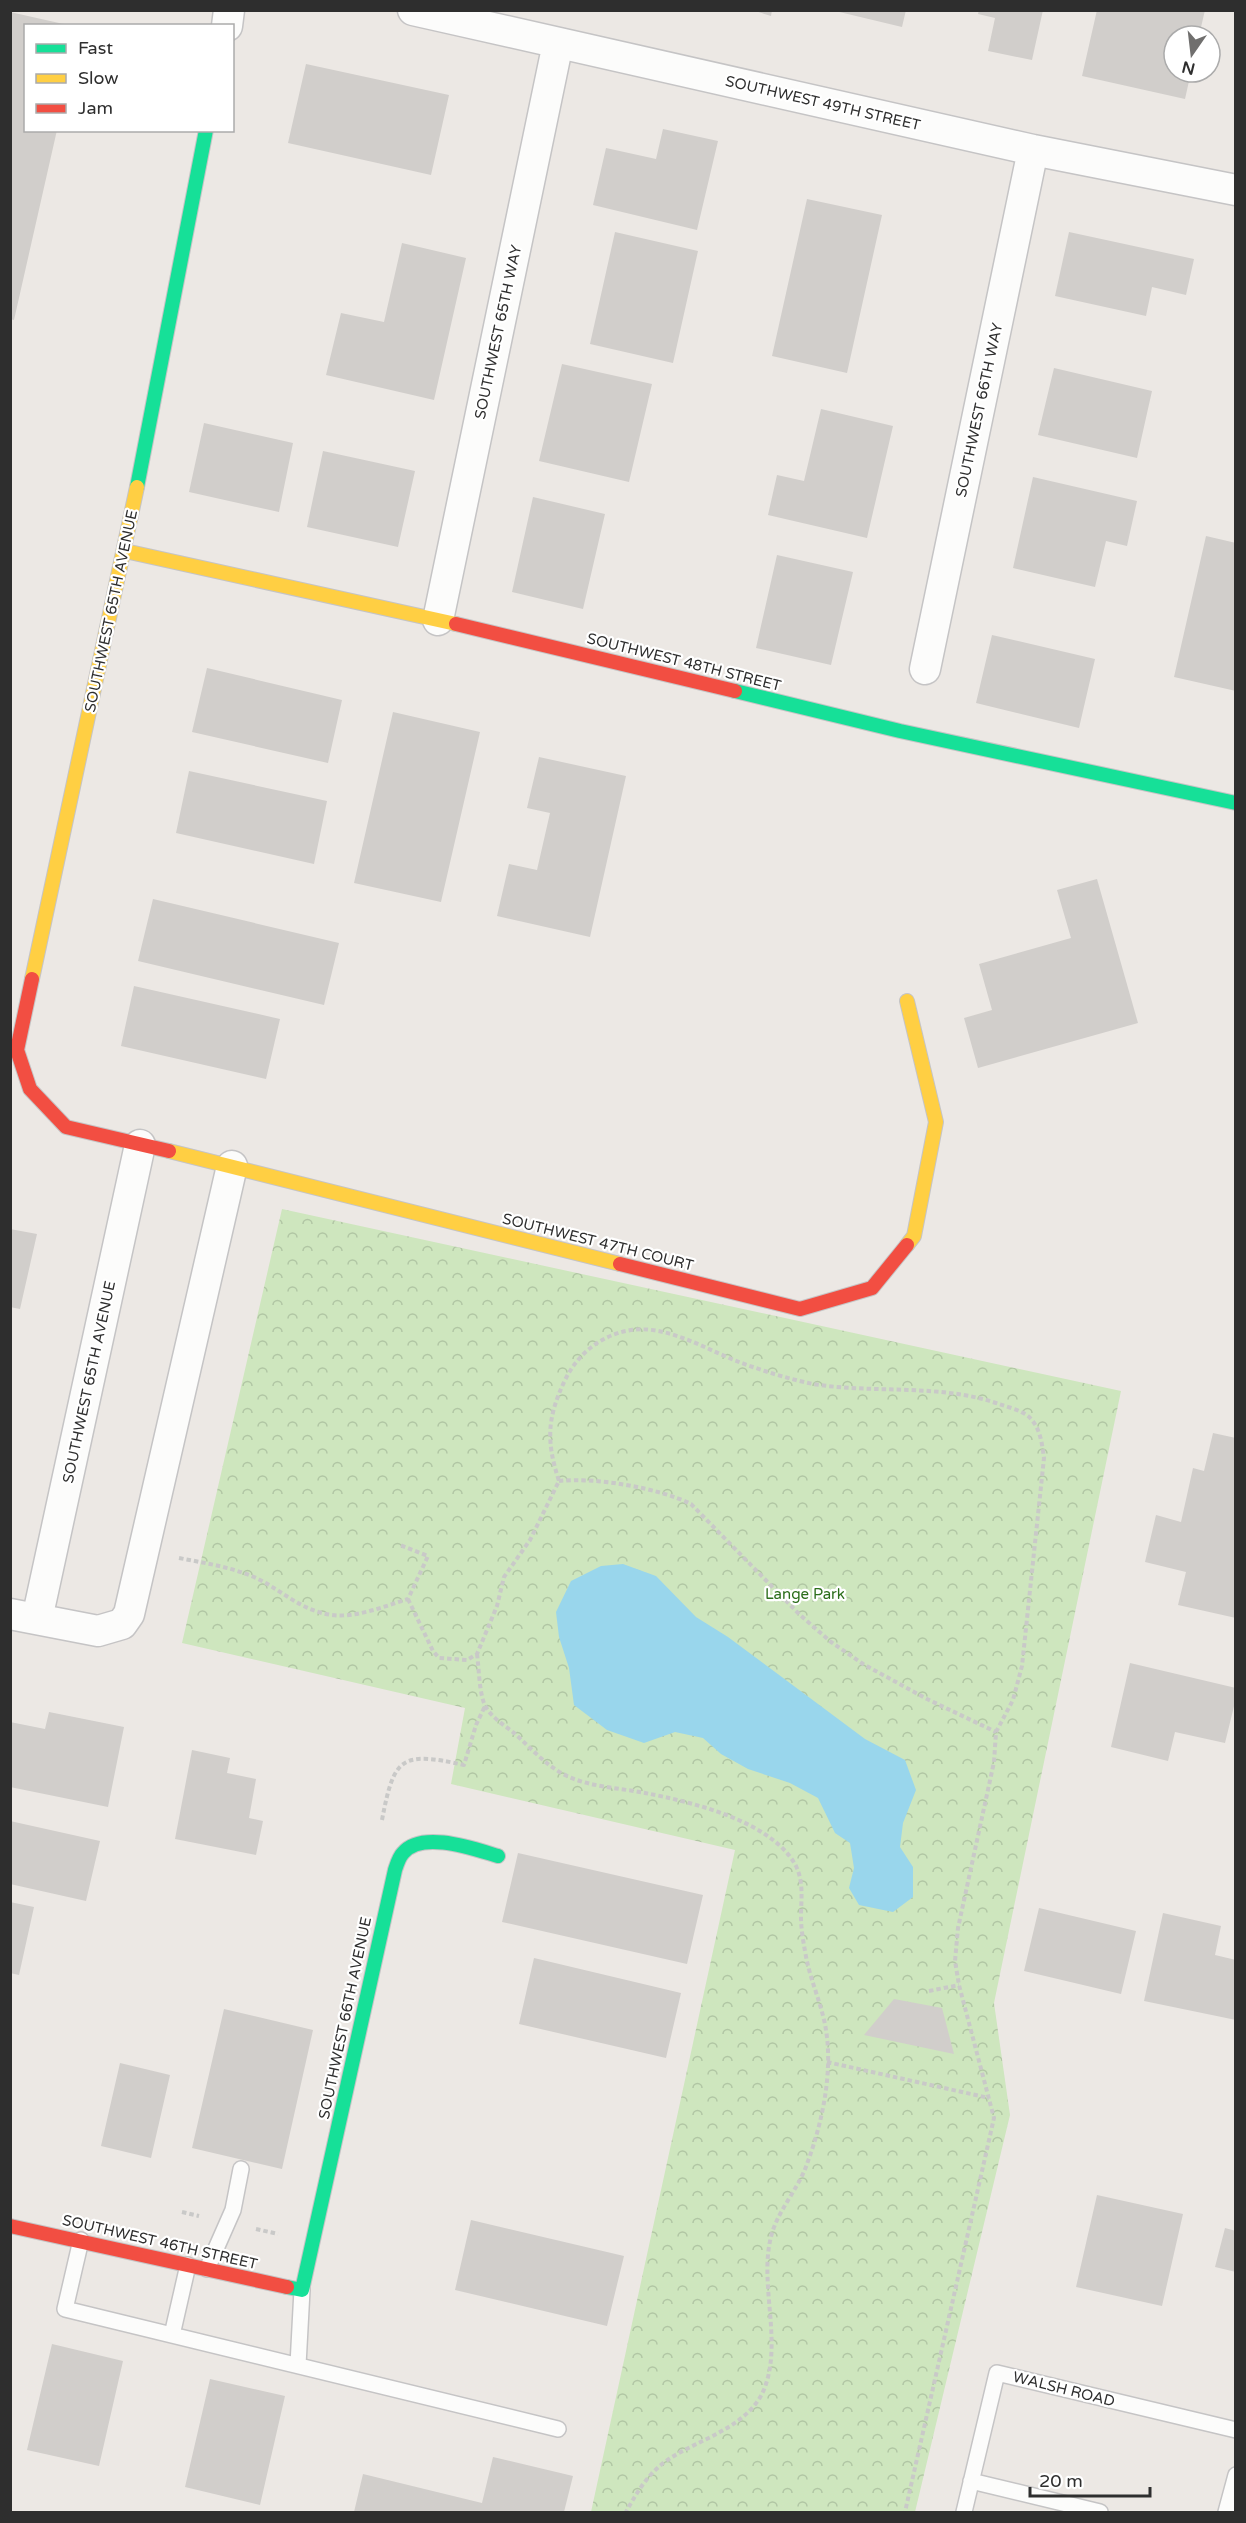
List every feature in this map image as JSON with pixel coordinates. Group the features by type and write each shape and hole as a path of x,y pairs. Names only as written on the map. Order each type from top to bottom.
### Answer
{"street":[{"name":"SOUTHWEST 49TH STREET","path":"413,10 1033,150 1236,190"},
{"name":"SOUTHWEST 65TH WAY","path":"438,620 558,43"},
{"name":"SOUTHWEST 65TH AVENUE","path":"30,1089 17,1050 125,551 206,132"},
{"name":"SOUTHWEST 66TH WAY","path":"925,669 1033,150"},
{"name":"SOUTHWEST 48TH STREET","path":"125,551 438,620 900,732 1236,803"},
{"name":"SOUTHWEST 47TH COURT","path":"30,1089 66,1127 232,1166 800,1309 872,1288 915,1236 936,1122 907,1001"},
{"name":"SOUTHWEST 65TH AVENUE","path":"24,1616 140,1145"},
{"path":"24,1616 98,1631 122,1624 129,1614 232,1166"},
{"name":"SOUTHWEST 66TH AVENUE","path":"302,2290 394,1870 403,1852 416,1843 453,1845 498,1856"},
{"name":"SOUTHWEST 46TH STREET","path":"10,2226 302,2290"}],"lane":[{"path":"207,2269 233,2210 241,2169"},
{"path":"81,2240 65,2309 558,2429"},
{"path":"172,2335 188,2265"},
{"path":"298,2365 302,2290"},
{"name":"WALSH ROAD","path":"963,2512 997,2373 1236,2430"},
{"path":"1226,2512 1236,2475"},
{"path":"971,2481 1100,2512"}],"path":[{"path":"626,2512 636,2493 650,2475 668,2460 739,2419 756,2405 766,2384 771,2357 768,2254 773,2230 807,2164 827,2085 828,2062 823,2013 809,1976 803,1937 803,1889 796,1867 781,1847 762,1832 681,1800 568,1777 545,1763 490,1713 483,1701 477,1654 497,1606 504,1577 530,1540 559,1481 553,1461 549,1430 559,1394 568,1376 585,1352 606,1337 630,1330 657,1330 742,1363 815,1384 954,1393 985,1399 1029,1417 1040,1432 1044,1458 1022,1666 1013,1700 996,1732 994,1762 958,1928 955,1961 959,1985 993,2110 992,2126 905,2512"},
{"path":"559,1481 581,1479 673,1495 691,1504 800,1615 831,1642 863,1664 927,1700 996,1732"},
{"path":"143,1551 228,1568 255,1578 305,1608 335,1615 356,1613 408,1599 428,1556 400,1545"},
{"path":"408,1599 433,1651 439,1658 467,1660 477,1654"},
{"path":"929,1991 959,1985"},
{"path":"828,2062 989,2098"}],"green space":[{"name":"Lange Park","path":"282,1209 1121,1391 994,2003 1010,2115 915,2512 591,2512 735,1850 451,1784 465,1708 182,1643"}],"water":[{"path":"623,1564 656,1576 696,1617 728,1637 865,1739 905,1760 916,1790 903,1823 900,1847 913,1867 913,1897 893,1912 859,1905 849,1888 854,1868 850,1843 835,1833 818,1798 790,1783 748,1769 721,1754 703,1738 675,1732 644,1743 607,1730 574,1705 569,1668 559,1637 556,1612 571,1581 601,1566"}],"building":[{"path":"752,10 772,10 771,16"},
{"path":"831,10 906,10 902,27"},
{"path":"979,10 1043,10 1032,60 988,51 995,18 978,14"},
{"path":"1097,10 1205,10 1202,24 1162,24 1162,84 1188,84 1185,99 1082,76"},
{"path":"10,12 64,24 24,24 24,132 57,132 14,320 10,319"},
{"path":"306,64 449,95 431,175 288,143"},
{"path":"663,129 718,141 697,230 593,205 606,148 656,159"},
{"path":"807,199 882,215 847,373 772,356"},
{"path":"615,232 698,251 673,363 590,344"},
{"path":"1069,232 1194,259 1186,295 1152,287 1146,316 1055,296"},
{"path":"402,243 466,258 434,400 326,375 341,313 384,322"},
{"path":"562,364 652,384 629,482 539,461"},
{"path":"1054,368 1152,391 1137,458 1038,435"},
{"path":"821,409 893,426 867,538 768,515 777,475 804,481"},
{"path":"204,423 293,443 279,512 189,492"},
{"path":"323,451 415,471 398,547 307,527"},
{"path":"1033,477 1137,501 1127,546 1106,541 1095,587 1013,568"},
{"path":"533,497 605,514 583,609 512,592"},
{"path":"1206,536 1236,543 1236,691 1174,677"},
{"path":"777,555 853,572 831,665 756,648"},
{"path":"992,635 1095,659 1079,728 976,703"},
{"path":"207,668 342,700 328,763 192,732"},
{"path":"393,712 480,732 441,902 354,883"},
{"path":"539,757 626,776 590,937 497,916 509,864 537,870 550,813 527,808"},
{"path":"189,771 327,801 314,864 176,833"},
{"path":"1097,879 1138,1023 978,1068 964,1018 992,1010 979,964 1071,938 1057,890"},
{"path":"153,899 339,943 324,1005 138,961"},
{"path":"134,986 280,1019 266,1079 121,1046"},
{"path":"10,1229 37,1234 20,1309 10,1307"},
{"path":"1213,1433 1236,1438 1236,1618 1178,1605 1186,1572 1145,1562 1156,1515 1181,1522 1193,1468 1204,1471"},
{"path":"1130,1663 1236,1688 1236,1698 1225,1743 1175,1732 1168,1761 1111,1747"},
{"path":"49,1712 124,1727 108,1807 10,1787 10,1722 45,1729"},
{"path":"192,1750 230,1758 227,1773 256,1779 249,1818 263,1821 256,1855 175,1839"},
{"path":"10,1821 100,1841 86,1901 10,1884"},
{"path":"518,1853 703,1895 687,1964 502,1922"},
{"path":"10,1902 34,1907 19,1975 10,1973"},
{"path":"1039,1908 1136,1931 1121,1994 1024,1971"},
{"path":"1163,1913 1221,1926 1215,1955 1236,1960 1236,2020 1144,2001"},
{"path":"534,1958 681,1993 666,2058 519,2024"},
{"path":"894,1999 942,2008 954,2054 864,2035"},
{"path":"224,2009 313,2030 282,2169 192,2148"},
{"path":"120,2063 170,2075 151,2158 101,2146"},
{"path":"1097,2195 1183,2214 1162,2306 1076,2287"},
{"path":"471,2220 624,2256 607,2326 455,2290"},
{"path":"1225,2228 1236,2231 1236,2272 1215,2267"},
{"path":"52,2344 123,2361 99,2466 27,2450"},
{"path":"210,2379 285,2396 260,2505 185,2487"},
{"path":"493,2457 573,2476 564,2512 354,2512 363,2474 482,2503"}],"traffic: fast":[{"path":"137,487 206,132"},
{"path":"735,691 900,731 1236,803"},
{"path":"287,2287 302,2290 399,1859 412,1846 435,1842 449,1843 498,1856"}],"traffic: slow":[{"path":"32,979 137,487"},
{"path":"125,551 456,624"},
{"path":"907,1001 936,1122 914,1236 907,1245"},
{"path":"169,1151 620,1264"}],"traffic: jam":[{"path":"456,624 735,691"},
{"path":"32,979 17,1050 30,1089 66,1127 169,1151"},
{"path":"620,1264 800,1309 872,1288 907,1245"},
{"path":"10,2226 287,2287"}]}
